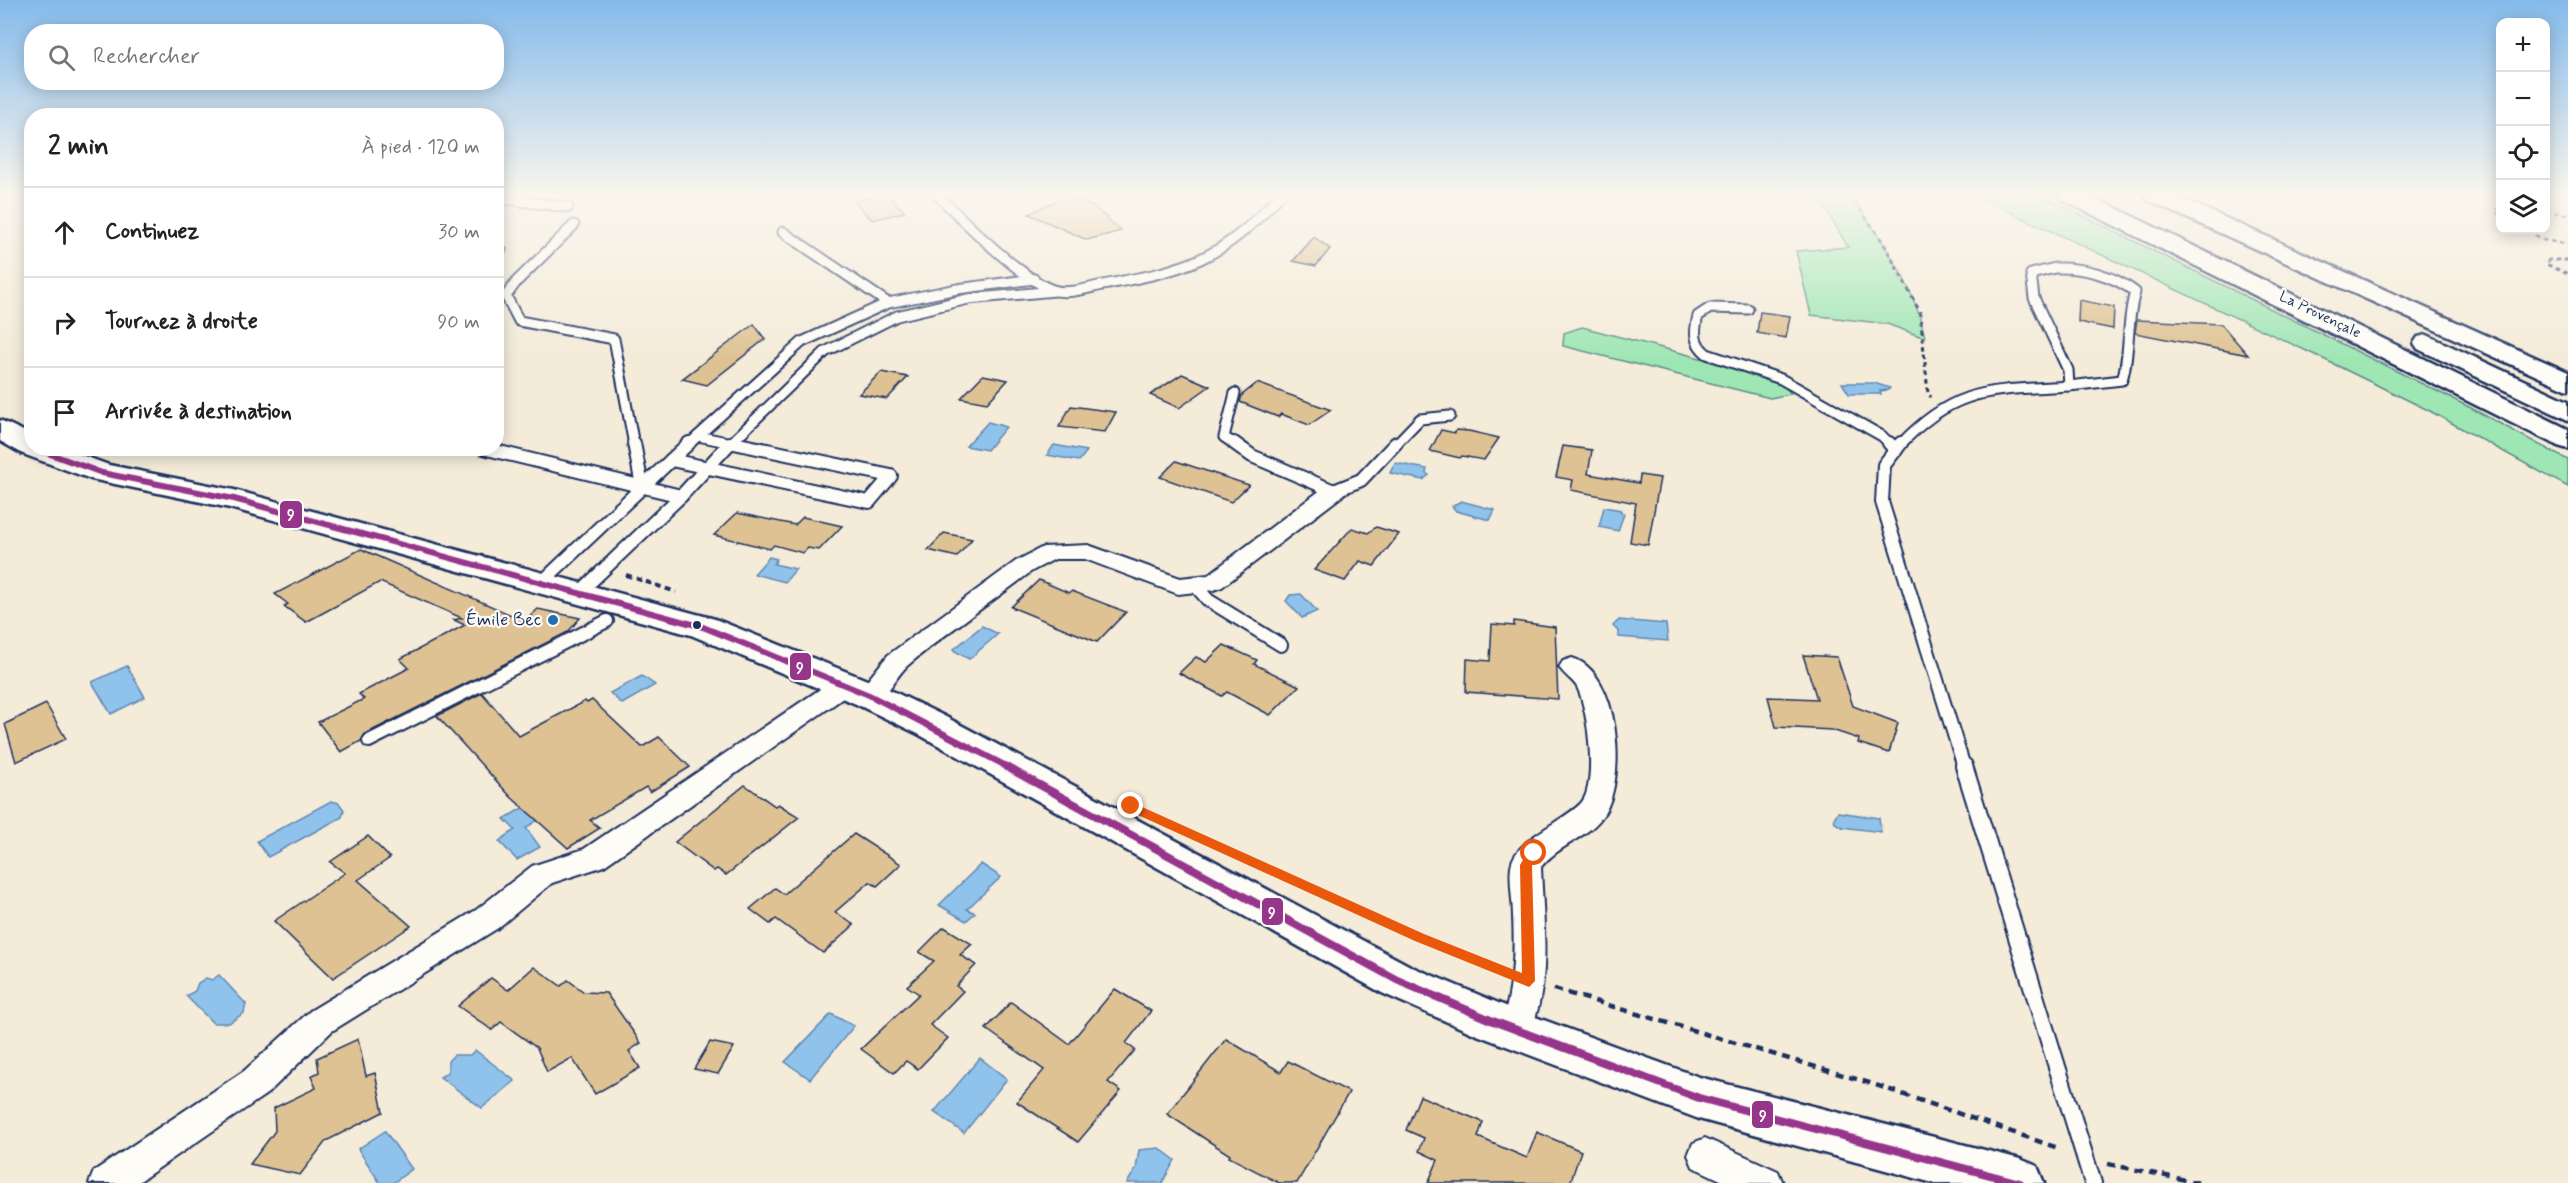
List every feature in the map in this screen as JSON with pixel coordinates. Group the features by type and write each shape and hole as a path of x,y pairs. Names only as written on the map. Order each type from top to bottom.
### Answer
{"main road":[{"name":"La Provençale","path":"2186,250 2568,440"},
{"name":"La Provençale","path":"2231,250 2568,412"},
{"path":"2277,250 2568,382"},
{"path":"0,429 24,443"},
{"path":"54,456 102,474 234,500 540,584 592,581 857,690 931,725 1397,980 1516,1029 1699,1098 2020,1183"}],"street":[{"path":"107,1183 256,1082 321,1021 488,919 542,874 594,858 857,690 1024,566 1051,552 1088,552 1178,586 1214,582 1334,491"},
{"path":"1516,1029 1524,1011 1529,981 1526,865 1534,853 1594,808 1604,783 1606,767 1592,694 1587,682 1572,667"},
{"path":"1705,1155 1764,1183"}],"lane":[{"path":"548,250 517,281 506,296 519,321 614,339 642,486"},
{"path":"810,250 888,303"},
{"path":"999,250 1034,279 1055,291"},
{"path":"592,581 825,352 897,316 968,299 1090,288 1165,273 1219,250"},
{"path":"2069,388 2068,370 2034,298 2031,274 2056,268 2088,272 2126,283 2135,292 2128,309 2128,364 2122,380 2069,388 2034,387 1977,392 1922,418 1884,466 1882,502 2092,1183"},
{"path":"540,584 642,486 802,342 888,303 957,289 1034,279"},
{"path":"1748,309 1710,308 1698,316 1693,339 1697,347 1707,354 1781,379 1874,431 1896,450"},
{"path":"1235,393 1224,437 1252,456 1334,491 1361,480 1420,419 1450,416"},
{"path":"671,460 868,502 891,476 698,436"},
{"path":"504,453 681,496"},
{"path":"1194,584 1208,600 1281,645"},
{"path":"369,741 607,621"}],"path":[{"path":"1887,250 1920,312 1928,393 1941,409"},
{"path":"2568,260 2549,260 2546,264 2568,274"},
{"path":"592,581 682,595"},
{"path":"1237,856 1419,938 1529,981 1994,1123 2085,1159 2200,1183"}],"green space":[{"path":"1887,250 1913,299 1925,338 1887,324 1811,315 1796,251"},
{"path":"2092,250 2152,250 2471,408 2568,460 2568,487 2428,410"},
{"path":"1582,327 1750,371 1783,384 1791,394 1770,398 1563,346 1564,333"}],"water":[{"path":"1842,383 1874,383 1890,388 1880,391 1881,394 1849,394"},
{"path":"988,422 1006,427 987,450 966,446"},
{"path":"1054,445 1087,451 1079,461 1047,455"},
{"path":"1395,463 1427,469 1426,473 1429,475 1423,480 1390,473"},
{"path":"1461,501 1495,510 1490,520 1456,511 1452,506"},
{"path":"1604,507 1621,510 1624,514 1618,531 1599,527"},
{"path":"769,557 777,559 774,564 796,569 785,582 754,574"},
{"path":"1301,594 1317,611 1302,618 1286,601 1290,595"},
{"path":"1619,620 1666,624 1668,641 1619,637 1619,632 1613,626"},
{"path":"982,626 998,634 969,659 953,650"},
{"path":"127,666 145,697 111,714 92,682"},
{"path":"642,676 655,685 622,704 610,693"},
{"path":"331,801 339,803 344,810 342,817 268,857 257,841"},
{"path":"524,807 538,820 526,828 540,847 517,860 499,841 515,830 504,819"},
{"path":"1838,812 1879,818 1881,832 1842,827 1835,823 1834,818"},
{"path":"981,864 1001,877 967,909 975,913 966,921 939,905"},
{"path":"219,975 246,1004 244,1013 229,1023 213,1023 186,996 195,991 198,983 206,978 212,980"},
{"path":"831,1014 854,1026 810,1079 785,1062"},
{"path":"475,1050 515,1081 482,1108 440,1077 448,1072 448,1061 454,1055 470,1055"},
{"path":"980,1058 1007,1079 964,1133 934,1112"},
{"path":"385,1131 412,1169 393,1183 380,1183 358,1149"},
{"path":"1159,1148 1175,1160 1162,1183 1127,1183 1136,1169 1139,1150"}],"building":[{"path":"1302,250 1329,250 1316,266 1293,261"},
{"path":"2079,300 2114,307 2113,329 2078,322"},
{"path":"1760,312 1790,316 1786,338 1757,333"},
{"path":"2137,320 2221,324 2248,355 2135,333"},
{"path":"754,324 765,339 707,385 682,379"},
{"path":"881,372 908,377 887,399 859,394"},
{"path":"1182,374 1210,386 1179,408 1150,395"},
{"path":"983,375 1008,380 987,403 961,398"},
{"path":"1257,383 1331,410 1309,425 1281,414 1278,417 1240,402 1242,395"},
{"path":"1071,406 1116,412 1105,432 1059,427"},
{"path":"1441,430 1455,433 1456,430 1469,431 1499,438 1484,460 1462,456 1460,458 1430,451"},
{"path":"1563,446 1592,450 1588,474 1639,483 1640,475 1660,478 1648,545 1630,542 1636,503 1571,490 1573,480 1556,477"},
{"path":"1176,461 1249,485 1231,502 1160,477"},
{"path":"737,513 795,525 803,517 842,526 819,550 808,548 803,553 774,545 770,549 714,535"},
{"path":"1376,527 1399,534 1374,566 1360,561 1345,581 1314,570 1352,528 1368,533"},
{"path":"944,533 972,539 957,557 928,550"},
{"path":"361,549 525,621 538,609 580,618 568,632 365,734 361,741 341,752 318,722 364,699 359,694 409,668 400,659 465,625 454,620 462,618 380,582 306,622 284,606 288,604 275,594"},
{"path":"1039,580 1069,593 1072,591 1126,612 1097,642 1011,607"},
{"path":"1514,621 1555,627 1558,699 1466,692 1467,659 1490,661 1492,624 1514,626"},
{"path":"1224,645 1257,660 1254,664 1299,686 1270,715 1227,692 1222,696 1179,673 1196,657 1206,662"},
{"path":"1803,655 1837,657 1853,706 1898,723 1889,753 1858,743 1859,739 1832,730 1776,727 1768,697 1817,699"},
{"path":"482,693 519,736 585,701 587,703 592,700 642,747 659,737 690,767 650,792 646,787 590,820 600,828 568,848 511,797 437,716"},
{"path":"46,704 66,739 16,762 5,724"},
{"path":"745,785 775,806 778,804 799,817 726,875 717,869 714,871 675,842"},
{"path":"854,834 901,864 877,886 870,882 835,912 854,925 823,953 776,919 770,924 750,909 775,888 784,894"},
{"path":"368,836 390,858 358,880 411,926 333,978 274,921 345,873 330,862"},
{"path":"944,927 972,944 960,955 976,965 956,986 963,991 930,1025 948,1038 918,1069 906,1061 894,1073 861,1049 919,994 907,986 934,961 919,952"},
{"path":"534,967 561,986 568,980 584,992 606,993 641,1043 629,1051 640,1068 595,1094 572,1058 547,1072 537,1048 501,1022 492,1030 458,1006 491,978 508,990"},
{"path":"1115,989 1151,1011 1126,1043 1135,1050 1108,1082 1121,1091 1078,1142 1017,1102 1044,1070 986,1029 1011,1002 1069,1044"},
{"path":"358,1039 366,1076 375,1073 383,1112 326,1141 300,1175 250,1164 275,1131 274,1108 316,1088 311,1076 319,1072 317,1058"},
{"path":"1226,1039 1281,1072 1288,1061 1349,1092 1297,1183 1279,1183 1229,1157 1230,1155 1167,1114"},
{"path":"710,1042 734,1047 718,1074 694,1069"},
{"path":"1420,1096 1483,1122 1478,1137 1527,1158 1537,1132 1581,1151 1570,1183 1428,1183 1438,1160 1419,1151 1424,1138 1406,1130"}],"transit line":[{"name":"9","path":"56,456 102,473 234,499 703,627 869,695 931,725 1397,980 1493,1021 1699,1098 2020,1183"}],"place":[{"name":"Émile Bec","path":"553,620"}],"route":[{"path":"1131,806 1419,938 1529,981 1526,865 1534,853"}]}
